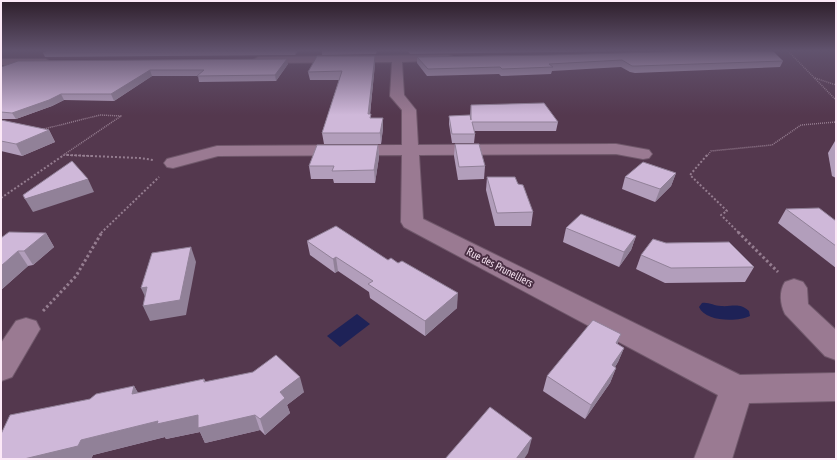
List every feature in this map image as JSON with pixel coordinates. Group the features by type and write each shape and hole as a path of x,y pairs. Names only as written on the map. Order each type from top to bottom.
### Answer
{"street":[{"name":"Rue des Prunelliers","path":"397,72 397,96 410,110 412,222 737,389"},
{"path":"172,163 217,151 616,149 643,154"},
{"path":"794,288 795,306 836,348"},
{"path":"1,368 26,329"},
{"path":"713,459 737,389 836,387"}],"path":[{"path":"809,72 836,100"},
{"path":"814,77 836,85"},
{"path":"1,198 121,116 100,115 39,130"},
{"path":"794,288 720,215 727,211 690,175 711,151 772,145 801,126 836,122"},
{"path":"64,155 140,158 172,163"},
{"path":"26,329 76,276 100,234 172,163"}],"shaded area":[{"path":"702,303 718,306 742,307 749,311 750,316 730,320 715,318 702,312 699,307"},
{"path":"357,314 370,324 340,347 327,336"}],"building":[{"path":"1,72 146,72 111,94 61,94 49,100 12,113 1,112"},
{"path":"201,72 277,72 275,75 197,76"},
{"path":"342,72 373,72 368,114 371,114 370,118 383,118 380,133 322,133"},
{"path":"544,103 558,122 472,122 475,134 452,134 449,116 470,115 471,120 471,105"},
{"path":"1,120 49,130 16,144 1,141"},
{"path":"455,144 479,144 485,166 459,167"},
{"path":"317,145 378,145 374,170 332,171 334,166 309,166"},
{"path":"72,161 88,179 25,199 23,195"},
{"path":"643,162 676,173 660,189 625,177"},
{"path":"487,177 515,177 518,184 523,185 533,212 497,213"},
{"path":"819,208 836,221 836,246 786,209"},
{"path":"581,214 636,236 624,252 566,228"},
{"path":"336,226 388,260 391,258 398,263 402,261 458,293 425,321 368,284 373,281 336,257 333,259 307,241"},
{"path":"9,232 46,233 24,251 18,251 1,266 1,238"},
{"path":"653,239 666,243 729,242 754,267 671,268 641,255"},
{"path":"191,247 180,300 143,306 147,287 141,288 152,253"},
{"path":"593,320 621,334 616,343 624,348 612,365 616,368 591,405 547,376"},
{"path":"276,355 300,377 280,392 285,398 260,419 255,415 198,428 198,415 157,424 158,421 81,440 78,446 24,459 1,459 1,434 10,415 90,399 96,394 134,386 132,394 204,379 204,382 253,372"},
{"path":"490,407 532,438 516,459 445,459"}]}
